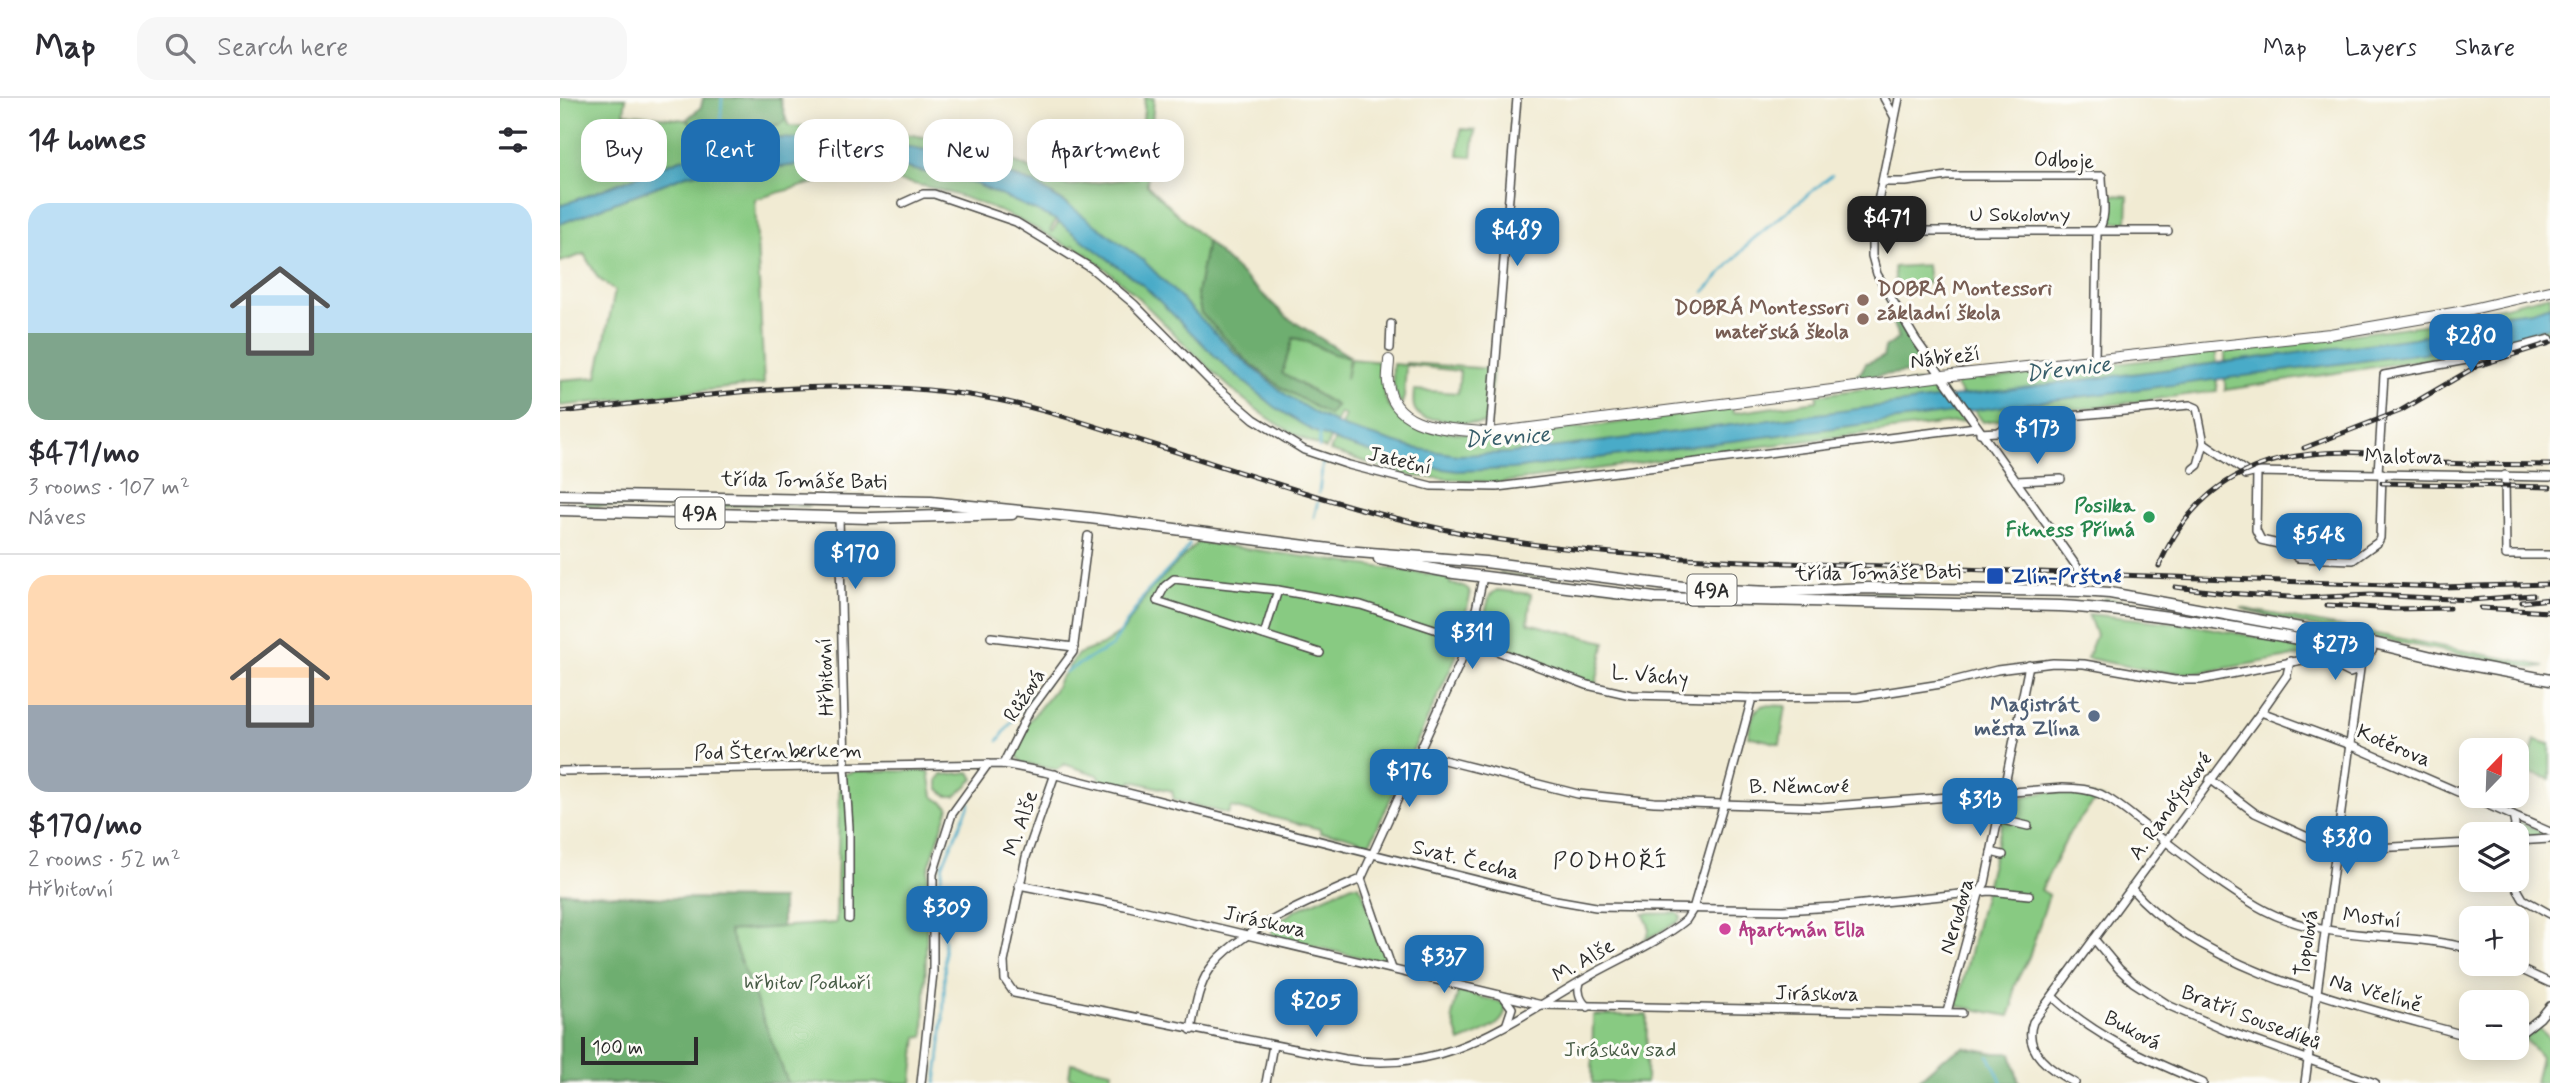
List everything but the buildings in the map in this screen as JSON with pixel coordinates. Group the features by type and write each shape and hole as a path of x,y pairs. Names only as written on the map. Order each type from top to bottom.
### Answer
{"main road":[{"name":"třída Tomáše Bati","path":"560,495 931,502 1046,513 1345,551 1485,562 1732,592 1868,588 2110,593 2214,612 2364,645 2550,679"},
{"path":"835,500 839,517"},
{"name":"třída Tomáše Bati","path":"560,510 904,518 1046,513"},
{"name":"třída Tomáše Bati","path":"1345,551 1405,565 1483,577 1665,599 2081,607 2155,614 2342,647 2364,645"},
{"path":"1483,577 1485,562"},
{"path":"2081,591 2081,607"}],"street":[{"path":"1490,433 1517,98"},
{"path":"1885,98 1893,110 1895,124"},
{"path":"1899,98 1872,231 1872,256 1877,274 1916,340 2077,566 2081,591"},
{"name":"Odboje","path":"1884,182 1947,176 2102,176 2103,217 2102,226 2097,231 2095,360"},
{"name":"Jateční","path":"903,203 923,194 934,194 1016,222 1091,268 1134,303 1212,383 1254,419 1304,450 1431,486 1497,487 1976,427"},
{"name":"U Sokolovny","path":"1872,231 2168,231"},
{"name":"Nábřeží","path":"1389,360 1388,381 1391,394 1395,406 1404,415 1432,426 1490,433 1943,376 2368,329 2550,291"},
{"path":"1390,348 1391,324"},
{"path":"2257,472 2256,530 2261,540 2283,545 2298,558 2353,559 2380,538 2384,375 2472,359 2550,339"},
{"path":"1976,427 1997,432 2026,419 2190,404 2197,408 2200,415 2204,443 2198,465 2193,469"},
{"name":"Malotova","path":"2204,443 2245,471 2245,475 2257,472 2550,477"},
{"path":"2505,475 2506,555 2550,555"},
{"path":"2015,481 2061,479"},
{"name":"Hřbitovní","path":"839,517 849,827 849,919"},
{"name":"Růžová","path":"921,1083 933,974 933,874 952,814 996,764 1029,712 1062,669 1074,647 1088,536"},
{"path":"1191,1030 1198,999 1210,969 1232,946 1298,905 1361,879 1468,640 1483,577"},
{"name":"L. Váchy","path":"1320,653 1157,601 1165,586 1174,579 1278,590 1361,605 1610,691 1647,696 1858,697 1941,684 2029,665 2084,664 2149,677 2192,680 2290,661"},
{"path":"1264,635 1278,590"},
{"name":"Růžová","path":"990,637 1074,647"},
{"name":"Topolová","path":"2305,1083 2364,645"},
{"path":"2290,661 2325,663 2350,673 2356,671 2360,665"},
{"name":"A. Randýskové","path":"2075,1083 2043,1061 2034,1050 2030,1031 2033,1022 2261,712 2287,675 2290,661"},
{"name":"Nerudova","path":"1947,1012 1979,894 1985,883 2029,665"},
{"path":"1693,909 1752,698"},
{"name":"Kotěrova","path":"2261,712 2350,745 2550,832"},
{"name":"B. Němcové","path":"1420,752 1578,794 1642,801 1821,807 2004,792 2071,788 2089,790 2110,800 2167,842"},
{"name":"Pod Šternberkem","path":"560,771 996,764"},
{"name":"Svat. Čecha","path":"996,764 1055,774 1575,904 1693,909 1822,908 1990,891 2029,895"},
{"name":"M. Alše","path":"1055,774 1030,842 1019,885 1003,971 1008,986 1014,993 1369,1063 1398,1063 1445,1054 1504,1026 1681,924 1693,909"},
{"path":"2210,779 2255,813 2336,850 2459,844"},
{"path":"2514,816 2515,822"},
{"path":"1998,819 2028,826"},
{"path":"2529,840 2550,839"},
{"name":"Mostní","path":"2167,842 2259,907 2294,923 2326,930 2422,940 2459,947"},
{"path":"1991,852 2003,855"},
{"path":"1361,879 1392,969"},
{"name":"Jiráskova","path":"1019,885 1125,906 1542,1005 1962,1013"},
{"name":"Na Včelíně","path":"2132,888 2140,899 2174,925 2216,951 2265,975 2317,993 2459,1034"},
{"path":"2519,892 2523,899 2550,914"},
{"name":"Bratří Sousedíků","path":"2094,939 2119,969 2159,1000 2227,1031 2375,1083"},
{"path":"2529,973 2550,983"},
{"path":"1581,981 1580,996 1588,1007"},
{"path":"1502,995 1512,1008 1511,1017 1504,1026"},
{"name":"Buková","path":"2053,997 2071,1014 2131,1052 2203,1083"},
{"path":"2529,1026 2550,1006"},
{"path":"1266,1083 1273,1045"}],"green space":[{"path":"560,98 626,98 624,113 681,119 681,159 667,164 667,119 581,119 581,182 622,182 560,206"},
{"path":"703,98 780,98 786,119 780,124 780,119 687,119 701,107"},
{"path":"1145,98 1154,98 1152,119 1143,119"},
{"path":"786,119 789,126 794,126 794,140 780,140 780,124"},
{"path":"1461,129 1475,130 1472,157 1458,155"},
{"path":"909,135 923,137 923,150 909,147"},
{"path":"1013,162 1027,167 1027,181 1013,176"},
{"path":"794,165 794,182 823,182 755,199 764,384 560,406 560,380 597,377 615,291 598,278 584,254 560,262 560,224 681,177 681,182 780,182 781,167"},
{"path":"909,168 923,172 923,182 976,184 1053,218 1056,220 1050,230 1052,232 1069,205 1030,182 1059,182 1068,186 1103,182 1147,182 1147,185 1207,242 1197,294 1201,313 1246,360 1281,387 1329,415 1336,405 1282,373 1293,338 1335,354 1349,356 1346,379 1350,359 1383,362 1382,384 1385,398 1398,416 1424,428 1462,433 1559,430 1732,407 1733,413 1817,401 1817,395 1918,382 1918,385 1938,383 1965,421 1499,483 1411,476 1330,451 1345,416 1340,413 1326,449 1289,431 1255,409 1136,296 1106,269 1073,245 1070,248 1021,221 967,198 903,182 909,182"},
{"path":"2111,195 2128,196 2127,222 2110,222"},
{"path":"1207,242 1288,318 1349,356 1335,354 1293,338 1282,373 1336,406 1329,415 1281,387 1246,360 1201,313 1197,294"},
{"path":"1927,265 1929,283 1896,286 1894,267"},
{"path":"2550,295 2550,331 2492,349 2225,390 2225,351 2430,324"},
{"path":"1877,312 1894,313 1915,351 1916,362 1908,372 1850,379 1861,372 1866,363 1883,357 1885,348 1899,338 1890,318 1877,316"},
{"path":"2216,352 2217,391 1983,422 1956,386 1959,382 1971,381 1971,378 1980,380"},
{"path":"1393,364 1493,369 1486,423 1425,418 1415,410 1414,390 1458,393 1460,371 1406,365 1404,398 1401,405 1394,385"},
{"path":"605,501 810,506 746,505 708,508 560,505"},
{"path":"1198,542 1451,577 1450,584 1469,590 1470,597 1462,626 1457,629 1448,626 1444,638 1457,646 1456,657 1371,841 1367,843 1343,835 1320,833 1320,829 1231,807 1228,814 1174,800 1172,791 1132,781 1127,789 1102,782 1098,775 1064,764 1057,770 1022,763 1016,755 1025,726 1055,689 1078,654 1102,645 1123,631 1150,590"},
{"path":"1499,573 1555,580 1594,581 1713,596 1656,594"},
{"path":"1497,590 1531,594 1528,623 1605,642 1596,684 1488,643 1481,627 1490,595"},
{"path":"1873,592 2067,596 1877,594 1819,597"},
{"path":"2103,599 2296,634 2103,603"},
{"path":"2241,608 2544,666 2532,668 2276,619"},
{"path":"2088,614 2187,624 2355,655 2353,666 2326,659 2295,656 2198,673 2142,669 2087,658 2096,635"},
{"path":"1764,705 1786,706 1780,744 1748,736 1754,714"},
{"path":"2535,740 2550,744 2550,779 2529,773"},
{"name":"hřbitov Podhoří","path":"855,771 929,771 933,796 949,807 928,870 924,1036 917,1037 912,1083 788,1083 728,930 836,923 840,775"},
{"path":"970,772 974,779 956,796 947,796 938,788 938,780 942,775"},
{"path":"2046,792 2075,792 2103,799 2093,803 2070,832 2041,890 2049,895 2029,957 2014,986 2013,1005 2009,1016 1957,1006 2005,810 2016,798"},
{"path":"2529,826 2550,834 2550,837 2529,838"},
{"path":"1352,885 1358,885 1362,890 1385,956 1383,960 1376,961 1272,935 1272,926 1296,910"},
{"path":"560,892 665,898 782,899 782,927 729,931 788,1083 560,1083"},
{"path":"1677,913 1681,917 1678,922 1643,941 1649,928 1643,914"},
{"path":"1458,991 1504,1003 1503,1017 1491,1028 1460,1042 1452,1017"},
{"name":"Jiráskův sad","path":"1593,1015 1647,1015 1646,1083 1592,1083"},
{"path":"2537,1026 2550,1039 2550,1083 2535,1083 2541,1057 2529,1044 2529,1032"},
{"path":"1964,1047 2011,1053 2019,1083 1915,1083 1941,1060"},
{"path":"1071,1063 1112,1071 1110,1083 1069,1078"}],"water":[{"path":"780,138 794,139 794,165 781,167"},
{"path":"909,147 923,150 923,172 909,168"},
{"path":"681,159 681,177 560,224 560,206 622,182 667,182 667,164"},
{"path":"1013,176 1033,183 1074,209 1144,261 1236,354 1285,394 1315,413 1346,428 1413,448 1458,455 1511,453 2414,338 2489,316 2532,311 2550,305 2550,326 2495,343 2417,354 1512,469 1457,471 1410,464 1341,443 1313,431 1275,407 1225,366 1145,287 1056,220 967,182 1013,182"}],"waterway":[{"path":"721,119 722,98"},
{"path":"1704,292 1752,240 1832,175"},
{"path":"1319,448 1320,431"},
{"path":"1319,493 1323,460"},
{"path":"1314,517 1318,501"},
{"path":"1065,672 1112,646 1145,594 1190,543"},
{"path":"998,741 1025,703 1047,682"},
{"path":"940,884 943,864 970,803"},
{"path":"936,1083 944,985 940,886"},
{"path":"1989,1056 2002,1083"}],"railway":[{"path":"2304,448 2400,411 2477,366 2550,343"},
{"path":"560,412 779,389 889,387 998,400 1054,414 1319,497 1407,521 1451,531 1547,546 1649,556 1803,563 2441,587 2550,584"},
{"path":"2159,566 2175,534 2217,488 2243,473 2271,462 2301,455 2334,452 2368,453 2443,463 2550,465"},
{"path":"2382,483 2550,487"},
{"path":"2175,587 2303,598 2371,595 2471,600 2533,595"},
{"path":"2522,602 2550,599"},
{"path":"2327,605 2394,609 2449,608"},
{"path":"2481,608 2550,612"}],"place":[{"name":"DOBRÁ Montessori základní škola","path":"1863,300"},
{"name":"DOBRÁ Montessori mateřská škola","path":"1863,319"},
{"name":"Posilka Fitness Přímá","path":"2149,517"},
{"name":"Zlín-Prštné","path":"1995,576"},
{"name":"Magistrát města Zlína","path":"2094,716"},
{"name":"Apartmán Ella","path":"1725,929"}],"district":[{"name":"PODHOŘÍ","path":"1611,860"}],"water label":[{"name":"Dřevnice","path":"2068,368"},
{"name":"Dřevnice","path":"1507,436"}]}
